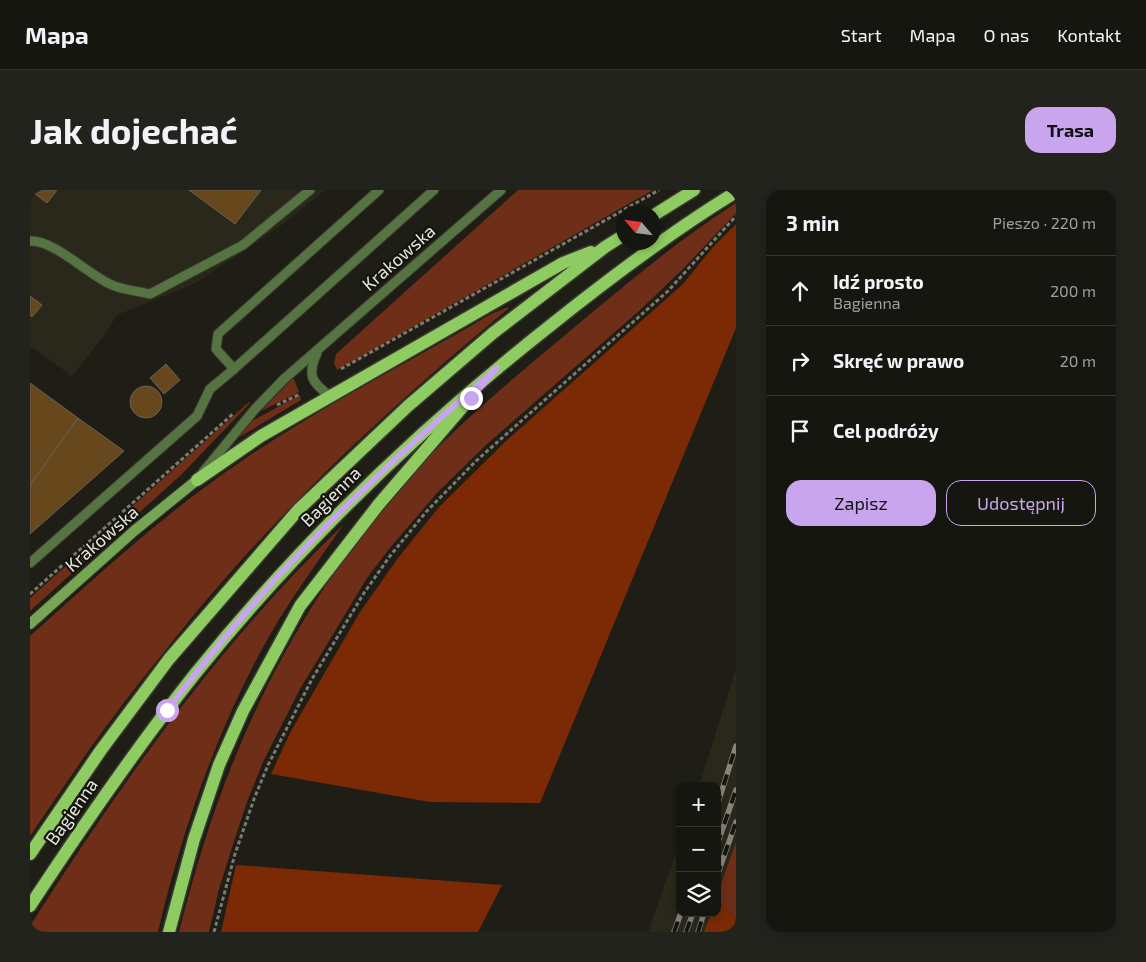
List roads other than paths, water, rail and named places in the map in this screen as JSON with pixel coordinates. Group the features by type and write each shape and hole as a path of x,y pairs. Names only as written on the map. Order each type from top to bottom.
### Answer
{"main road":[{"path":"661,211 694,190"},
{"name":"Bagienna","path":"30,906 100,802 158,722 236,625 298,554 410,445 497,368 591,293 674,232 736,192"},
{"name":"Bagienna","path":"30,854 102,750 169,659 299,509 394,420 486,339 616,240"},
{"path":"197,480 261,436 330,396 563,263 605,247"},
{"path":"169,932 191,846 219,765 243,712 300,606 379,504 497,368"}],"street":[{"name":"Krakowska","path":"30,624 134,531 197,480"}],"lane":[{"path":"30,241 38,241 56,250 112,286 150,294 243,245 310,190"},
{"path":"234,369 216,349 218,334 379,190"},
{"path":"30,563 197,416 210,389 434,190"},
{"name":"Krakowska","path":"197,480 255,409 284,379 501,190"},
{"path":"318,350 312,364 312,378 315,384 330,396"}],"railway":[{"path":"721,793 736,746"},
{"path":"721,833 736,790"},
{"path":"718,872 736,822"},
{"path":"674,932 680,917"},
{"path":"686,932 692,917"},
{"path":"698,932 703,917"}]}
